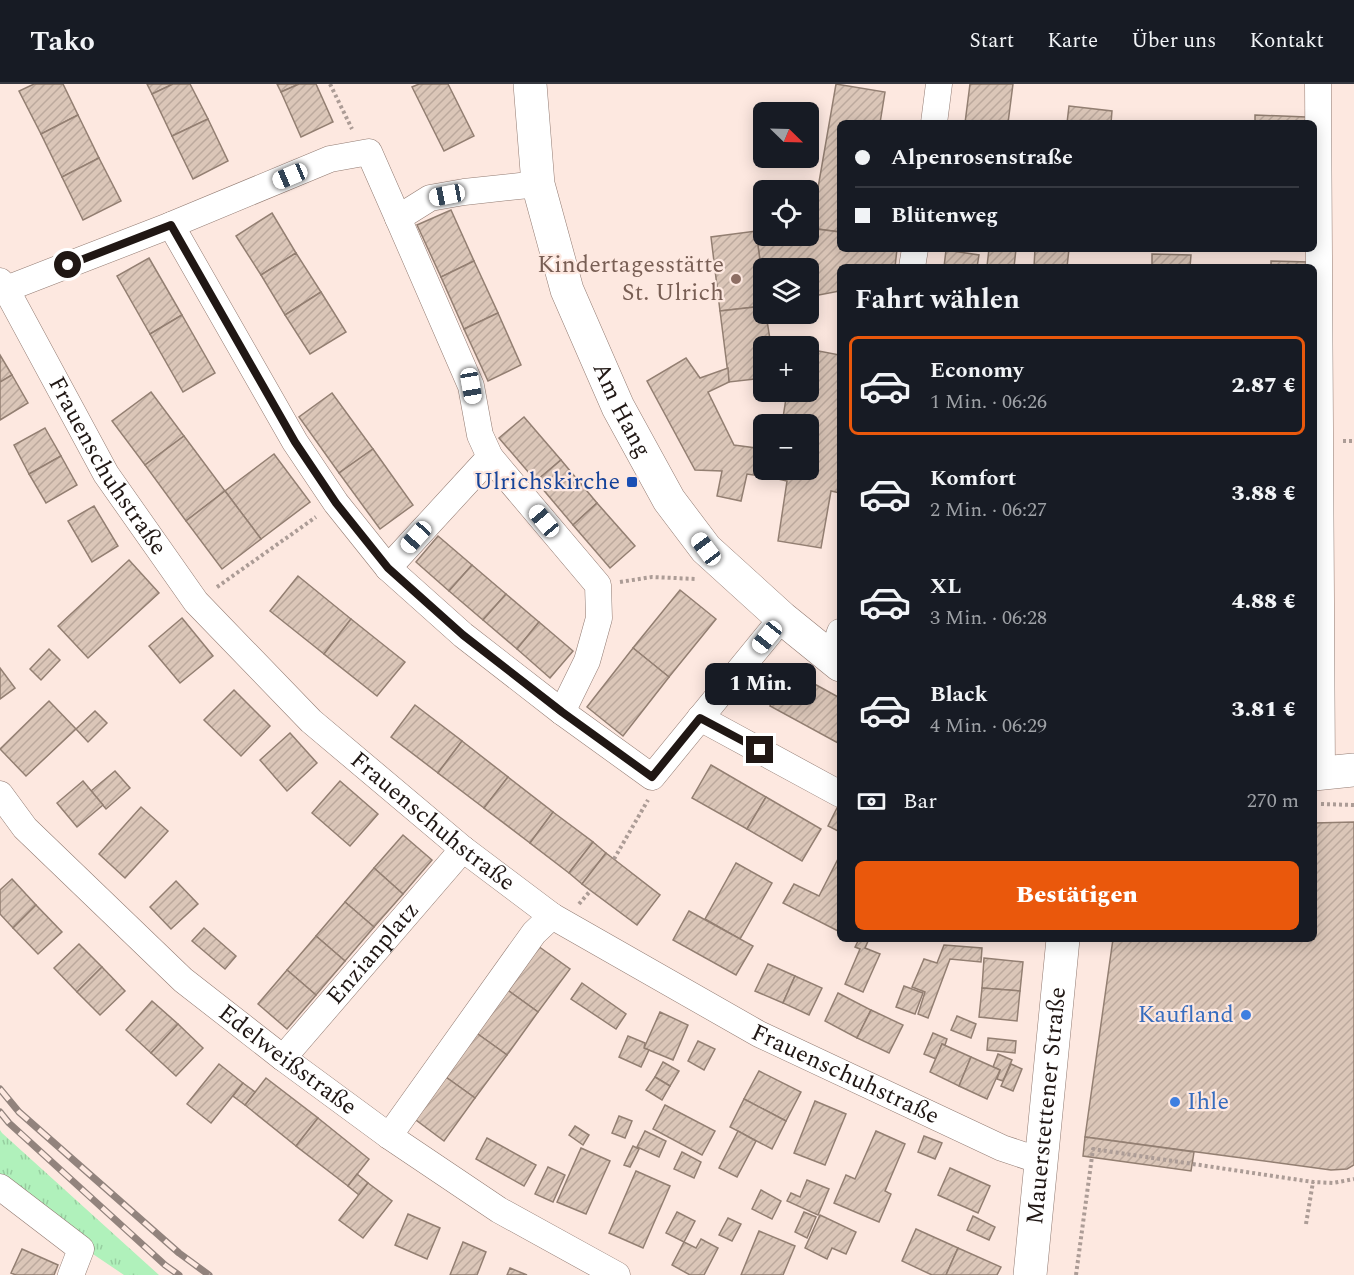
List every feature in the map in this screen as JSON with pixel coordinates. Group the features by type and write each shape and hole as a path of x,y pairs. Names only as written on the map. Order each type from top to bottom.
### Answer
{"street":[{"name":"Am Hang","path":"530,84 538,184 567,290 618,407 669,500 706,549 782,618 837,652"},
{"path":"933,120 939,84"},
{"path":"1318,84 1317,784 1354,770"},
{"path":"3,285 171,225 330,159 369,152 471,386 480,435 490,457 598,585 599,618 587,661 562,712"},
{"path":"398,218 430,198 538,184"},
{"path":"171,225 295,442 336,503 388,568 463,635 562,712 652,777 782,618"},
{"name":"Frauenschuhstraße","path":"3,285 106,474 196,602 311,721 463,849 552,916 759,1034 1002,1148 1041,1161"},
{"path":"388,568 490,457"},
{"path":"700,718 837,792"},
{"name":"Edelweißstraße","path":"0,794 25,828 183,980 389,1136 499,1210 617,1275"},
{"name":"Enzianplatz","path":"284,1058 463,849"},
{"path":"389,1136 534,933 552,916"},
{"name":"Mauerstettener Straße","path":"1030,1275 1063,942"},
{"path":"0,1187 81,1250 71,1275"}],"path":[{"path":"330,84 349,125 369,152"},
{"path":"196,602 336,503"},
{"path":"598,585 652,578 706,579"},
{"path":"614,859 649,798 652,777"},
{"path":"1317,784 1354,805"},
{"path":"1076,1275 1093,1149 1313,1182 1334,1183 1354,1179"},
{"path":"1306,1224 1313,1182"}],"green space":[{"path":"0,1130 159,1275 124,1275 81,1246 0,1181"}],"building":[{"path":"34,84 63,84 78,115 41,134 19,91"},
{"path":"147,84 173,84 152,94"},
{"path":"173,84 190,84 208,119 172,136 152,94"},
{"path":"277,84 299,84 281,92"},
{"path":"299,84 316,84 333,122 301,137 281,92"},
{"path":"419,84 448,84 474,136 444,151 412,87"},
{"path":"836,84 885,92 880,120 837,120 837,232 819,229 819,182"},
{"path":"970,84 1013,84 1008,120 965,120"},
{"path":"1069,106 1112,111 1111,120 1067,120"},
{"path":"78,115 99,158 62,177 41,134"},
{"path":"1255,115 1306,117 1306,120 1255,120"},
{"path":"208,119 228,161 193,179 172,136"},
{"path":"99,158 121,201 83,220 62,177"},
{"path":"451,210 474,261 441,277 417,225"},
{"path":"272,213 296,253 261,275 236,236"},
{"path":"819,229 837,232 837,252 897,252 895,264 837,264 837,292 819,295 819,258 760,258 758,246 819,246"},
{"path":"753,231 753,246 758,246 760,258 753,258 753,307 720,311 711,237"},
{"path":"946,252 979,255 978,264 944,264"},
{"path":"989,252 1016,252 1014,264 987,264"},
{"path":"1035,252 1069,252 1067,264 1034,264"},
{"path":"296,253 321,292 285,315 261,275"},
{"path":"1152,254 1191,255 1190,264 1152,264"},
{"path":"149,258 182,315 150,334 117,276"},
{"path":"474,261 498,313 464,329 441,277"},
{"path":"1271,261 1309,262 1309,264 1271,264"},
{"path":"321,292 346,332 310,354 285,315"},
{"path":"753,307 753,324 768,324 769,336 753,336 753,379 729,382 720,311"},
{"path":"498,313 521,365 488,381 464,329"},
{"path":"182,315 215,373 183,392 150,334"},
{"path":"819,351 837,354 837,492 831,491 821,548 778,541 787,481 782,480 819,480 819,414 784,414 785,402 819,402"},
{"path":"0,355 12,375 0,382"},
{"path":"686,358 700,378 728,368 729,382 708,392 734,445 753,448 753,475 747,474 741,501 717,496 722,471 695,470 647,381"},
{"path":"12,375 28,403 0,420 0,382"},
{"path":"151,392 184,436 145,465 112,421"},
{"path":"332,393 373,449 339,473 299,417"},
{"path":"524,417 561,460 536,481 499,438"},
{"path":"45,428 61,456 29,474 14,445"},
{"path":"184,436 225,491 186,521 145,465"},
{"path":"373,449 413,505 380,529 339,473"},
{"path":"274,454 310,502 261,539 225,491"},
{"path":"61,456 77,485 46,503 29,474"},
{"path":"561,460 597,503 573,525 536,481"},
{"path":"225,491 261,539 222,569 186,521"},
{"path":"597,503 635,546 610,568 573,525"},
{"path":"94,506 118,546 92,562 68,521"},
{"path":"438,536 472,565 449,591 416,562"},
{"path":"129,560 159,593 88,658 58,626"},
{"path":"472,565 506,594 483,620 449,591"},
{"path":"298,576 351,619 324,654 270,611"},
{"path":"680,590 716,619 669,677 633,648"},
{"path":"506,594 539,622 517,649 483,620"},
{"path":"182,618 213,656 180,683 149,646"},
{"path":"351,619 405,662 377,696 324,654"},
{"path":"539,622 573,651 550,678 517,649"},
{"path":"633,648 669,677 623,736 587,707"},
{"path":"49,649 60,660 41,680 30,669"},
{"path":"0,668 15,688 0,699"},
{"path":"789,670 837,696 837,742 770,706"},
{"path":"234,690 270,726 241,756 204,720"},
{"path":"49,701 76,729 26,776 0,749"},
{"path":"415,705 462,741 438,773 391,737"},
{"path":"95,711 107,723 88,742 76,729"},
{"path":"290,733 317,763 287,791 260,760"},
{"path":"462,741 508,777 484,808 438,773"},
{"path":"711,765 766,797 747,829 692,798"},
{"path":"115,771 130,788 106,809 91,791"},
{"path":"508,777 553,812 530,843 484,808"},
{"path":"83,781 103,805 77,827 57,803"},
{"path":"340,781 378,814 350,846 312,813"},
{"path":"766,797 821,829 802,861 747,829"},
{"path":"141,807 168,831 125,878 99,854"},
{"path":"837,808 837,830 828,826"},
{"path":"553,812 593,842 569,873 530,843"},
{"path":"1354,822 1354,1165 1347,1169 1331,1170 1085,1137 1113,942 1317,942 1317,823"},
{"path":"403,835 432,860 403,894 374,868"},
{"path":"593,842 606,853 582,884 569,873"},
{"path":"606,853 660,895 637,925 582,884"},
{"path":"837,861 837,930 783,903 794,884 819,896"},
{"path":"736,863 772,883 740,939 705,919"},
{"path":"374,868 403,894 374,927 345,902"},
{"path":"12,879 36,905 13,928 0,914 0,890"},
{"path":"176,881 198,904 171,929 150,907"},
{"path":"345,902 374,927 345,961 316,936"},
{"path":"36,905 62,932 38,954 13,928"},
{"path":"689,911 753,946 736,975 673,940"},
{"path":"204,928 236,956 225,969 192,941"},
{"path":"316,936 345,961 316,995 287,970"},
{"path":"858,942 868,942 865,948 880,954 863,992 845,984 860,949 855,947"},
{"path":"79,944 102,967 77,992 54,968"},
{"path":"944,945 982,948 981,962 950,959 928,1018 918,1014 925,992 912,987 924,959 937,963"},
{"path":"538,946 570,969 538,1012 506,989"},
{"path":"984,958 1023,962 1020,991 982,988"},
{"path":"768,964 795,976 783,1003 755,991"},
{"path":"102,967 125,991 100,1015 77,992"},
{"path":"287,970 316,995 287,1029 258,1004"},
{"path":"795,976 822,988 809,1015 783,1003"},
{"path":"582,983 626,1014 616,1029 571,999"},
{"path":"904,986 923,993 915,1014 896,1007"},
{"path":"982,988 1020,991 1017,1021 979,1017"},
{"path":"506,989 538,1012 507,1055 475,1032"},
{"path":"838,993 871,1010 857,1038 825,1021"},
{"path":"152,1001 178,1024 151,1053 126,1030"},
{"path":"871,1010 903,1025 889,1053 857,1038"},
{"path":"660,1012 688,1025 673,1060 644,1048"},
{"path":"957,1016 976,1024 971,1038 951,1030"},
{"path":"178,1024 203,1048 176,1076 151,1053"},
{"path":"475,1032 507,1055 475,1098 443,1075"},
{"path":"933,1033 947,1039 945,1045 942,1044 936,1059 924,1054"},
{"path":"628,1036 645,1043 644,1048 649,1050 641,1067 619,1057"},
{"path":"988,1038 1016,1041 1015,1053 987,1050"},
{"path":"698,1041 715,1049 704,1070 688,1061"},
{"path":"942,1044 971,1057 959,1086 930,1072"},
{"path":"998,1054 1012,1060 1003,1081 997,1079 1000,1070 993,1067"},
{"path":"971,1057 1000,1070 987,1099 959,1086"},
{"path":"663,1062 679,1071 670,1086 655,1077"},
{"path":"219,1064 243,1083 211,1123 187,1104"},
{"path":"1011,1064 1022,1069 1013,1091 1001,1086"},
{"path":"759,1071 801,1092 786,1121 744,1099"},
{"path":"443,1075 475,1098 444,1141 412,1117"},
{"path":"655,1077 670,1086 662,1100 646,1090"},
{"path":"266,1078 318,1118 296,1146 245,1105"},
{"path":"243,1083 255,1092 245,1105 233,1096"},
{"path":"744,1099 786,1121 772,1149 730,1127"},
{"path":"815,1101 846,1114 825,1165 794,1153"},
{"path":"665,1105 715,1131 702,1155 653,1129"},
{"path":"619,1116 632,1121 625,1138 612,1133"},
{"path":"318,1118 369,1159 348,1186 296,1146"},
{"path":"575,1126 589,1135 583,1145 569,1135"},
{"path":"645,1131 666,1141 659,1157 637,1147"},
{"path":"738,1131 756,1141 737,1177 719,1168"},
{"path":"876,1131 905,1144 885,1191 891,1194 879,1222 834,1203 846,1175 855,1179"},
{"path":"924,1136 942,1143 935,1159 918,1152"},
{"path":"1085,1137 1194,1152 1191,1171 1083,1156"},
{"path":"487,1138 536,1165 524,1186 476,1159"},
{"path":"633,1146 639,1149 630,1167 624,1165"},
{"path":"581,1148 610,1161 586,1214 557,1202"},
{"path":"682,1152 701,1162 694,1178 674,1169"},
{"path":"548,1167 565,1175 553,1202 535,1194"},
{"path":"950,1168 990,1186 978,1213 938,1195"},
{"path":"636,1171 670,1186 643,1248 609,1233"},
{"path":"357,1174 368,1183 359,1195 348,1186"},
{"path":"807,1180 829,1189 818,1215 787,1201 791,1193 800,1197"},
{"path":"368,1183 392,1201 363,1238 339,1220"},
{"path":"761,1190 781,1201 772,1219 752,1209"},
{"path":"677,1212 695,1221 684,1242 666,1233"},
{"path":"804,1212 816,1217 807,1238 795,1232"},
{"path":"408,1214 440,1228 427,1259 395,1245"},
{"path":"820,1215 856,1232 846,1254 832,1248 827,1259 805,1248"},
{"path":"973,1216 995,1227 989,1240 967,1230"},
{"path":"728,1218 741,1224 732,1241 719,1235"},
{"path":"916,1229 958,1248 946,1275 932,1275 902,1261"},
{"path":"759,1231 795,1246 783,1275 741,1275"},
{"path":"701,1239 718,1248 704,1275 690,1275 672,1265 684,1242 696,1248"},
{"path":"463,1242 486,1252 477,1275 450,1275"},
{"path":"958,1248 1001,1267 997,1275 946,1275"},
{"path":"22,1249 58,1265 54,1275 11,1273"},
{"path":"510,1268 527,1275 507,1275"}],"railway":[{"path":"0,1089 19,1112 179,1253 209,1275"},
{"path":"0,1112 9,1123 165,1265 179,1275"}],"place":[{"name":"Kindertagesstätte St. Ulrich","path":"736,279"},
{"name":"Ulrichskirche","path":"632,482"},
{"name":"Kaufland","path":"1246,1015"},
{"name":"Ihle","path":"1175,1102"}],"route":[{"path":"68,265 171,225 295,442 336,503 388,568 463,635 562,712 652,777 700,718 760,750"}]}
